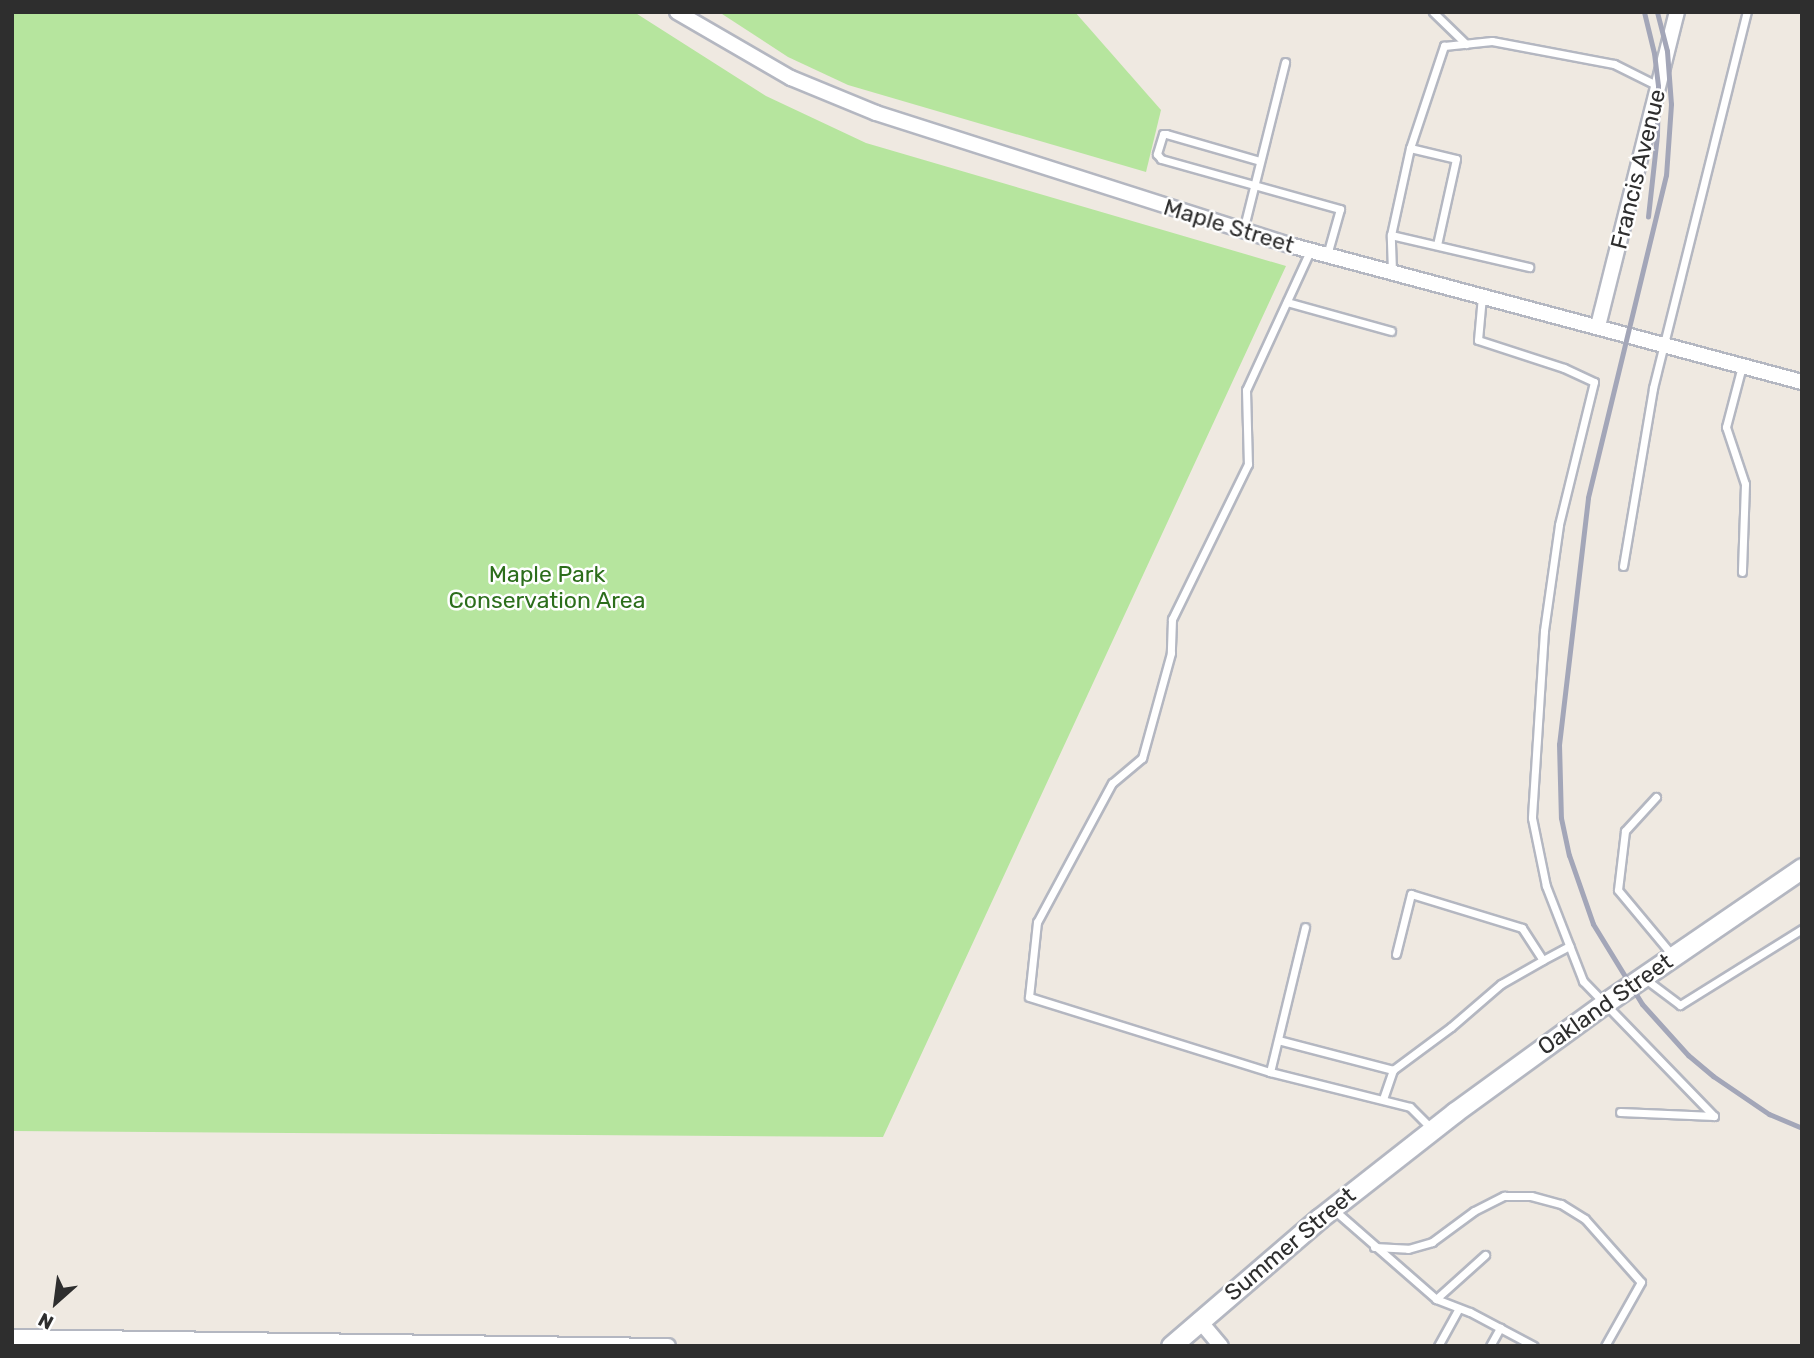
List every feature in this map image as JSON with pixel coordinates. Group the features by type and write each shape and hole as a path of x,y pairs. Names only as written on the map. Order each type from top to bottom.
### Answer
{"main road":[{"name":"Oakland Street","path":"1412,1145 1605,1003 1802,868"},
{"name":"Summer Street","path":"1171,1346 1332,1208 1412,1145"}],"street":[{"name":"Maple Street","path":"677,12 741,52 831,97 1243,231 1802,382"},
{"name":"Francis Avenue","path":"1598,326 1677,12"},
{"path":"1199,1320 1221,1346"},
{"path":"12,1337 668,1346"}],"lane":[{"path":"1433,12 1466,44"},
{"path":"1623,566 1650,399 1748,12"},
{"path":"1392,271 1391,235 1410,148 1444,46 1492,41 1614,64 1658,86"},
{"path":"1243,231 1285,62"},
{"path":"1260,161 1167,134 1161,137 1157,154 1161,159 1340,209 1327,255"},
{"path":"1410,148 1456,159 1437,245"},
{"path":"1391,235 1529,267"},
{"path":"1311,250 1246,390 1248,464 1172,619 1171,653 1142,758 1112,783 1037,922 1030,997 1270,1072 1410,1107 1433,1129"},
{"path":"1482,295 1478,340 1564,368 1594,382 1559,525 1544,632 1532,818 1546,886 1583,981 1714,1116 1619,1112"},
{"path":"1287,302 1391,331"},
{"path":"1742,366 1726,427 1745,484 1742,572"},
{"path":"1656,797 1625,831 1618,890 1673,956"},
{"path":"1396,954 1411,894 1522,928 1543,960"},
{"path":"1270,1072 1305,927"},
{"path":"1643,977 1680,1005 1802,929"},
{"path":"1383,1099 1393,1070 1451,1027 1501,984 1569,946"},
{"path":"1278,1040 1393,1070"},
{"path":"1374,1247 1408,1249 1432,1242 1474,1210 1504,1196 1531,1196 1560,1204 1577,1214 1640,1282 1605,1346"},
{"path":"1332,1208 1436,1299 1534,1346"},
{"path":"1436,1299 1485,1255"},
{"path":"1438,1346 1459,1308"},
{"path":"1490,1346 1500,1328"}],"green space":[{"name":"Maple Park Conservation Area","path":"12,12 634,12 766,96 866,143 1286,266 883,1137 12,1131"},
{"path":"719,12 1075,12 1161,110 1146,172 848,85 788,57"}],"railway":[{"path":"1644,12 1654,53 1658,86 1657,135 1648,217"},
{"path":"1657,12 1667,51 1671,104 1666,175 1588,498 1559,744 1561,818 1569,855 1593,924 1642,1004 1688,1055 1713,1076 1769,1114 1802,1128"}]}
